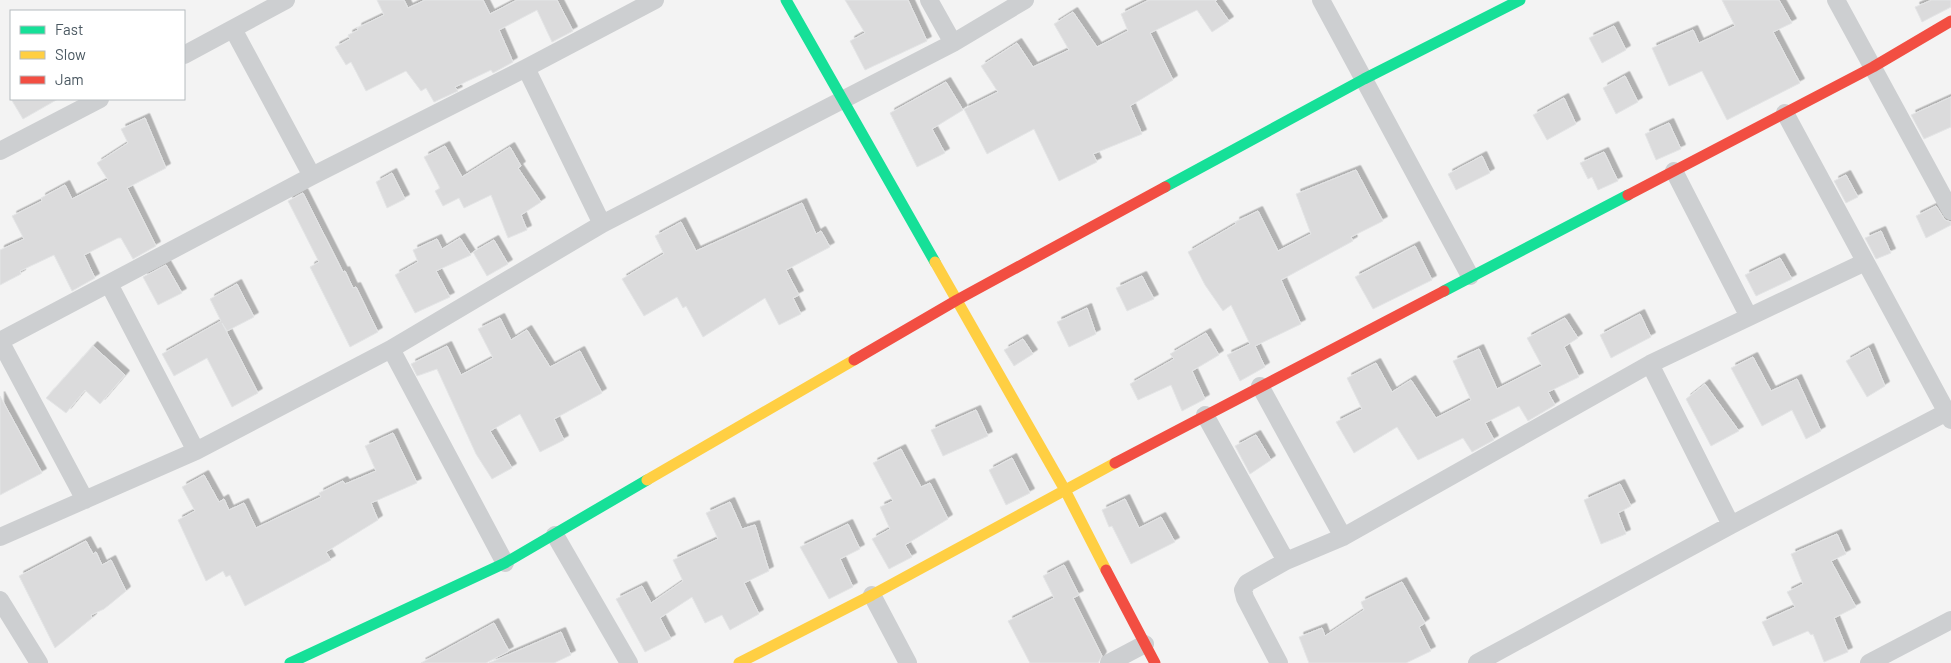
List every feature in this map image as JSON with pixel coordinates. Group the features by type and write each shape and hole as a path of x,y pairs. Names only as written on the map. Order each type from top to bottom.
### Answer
{"street":[{"path":"185,54 286,0"},
{"path":"85,500 0,341 312,176 526,68 655,0"},
{"path":"786,0 1065,490 1155,663"},
{"path":"929,0 953,43"},
{"path":"0,537 196,451 391,349 602,224 953,43 1025,0"},
{"path":"1321,0 1470,276"},
{"path":"290,663 505,563 957,300 1364,79 1520,0"},
{"path":"1836,0 1951,211"},
{"path":"739,663 872,595 1204,415 1873,67 1951,21"},
{"path":"233,29 312,176"},
{"path":"526,68 602,224"},
{"path":"0,151 98,100"},
{"path":"1477,663 1731,525 1949,416 1785,113"},
{"path":"1674,171 1749,317"},
{"path":"1279,663 1245,598 1243,590 1248,583 1286,561 1343,537 1650,364 1865,262"},
{"path":"109,284 196,451"},
{"path":"391,349 505,563"},
{"path":"1650,364 1731,525"},
{"path":"1260,386 1343,537"},
{"path":"1204,415 1286,561"},
{"path":"554,535 629,663"},
{"path":"872,595 908,663"},
{"path":"0,600 40,663"},
{"path":"1868,663 1951,620"},
{"path":"1109,663 1145,644"}],"building":[{"path":"377,0 404,0 408,8 425,0 483,0 490,14 517,0 557,0 573,31 552,42 537,10 499,30 513,62 493,73 491,70 455,87 458,91 434,102 426,88 421,91 406,71 366,91 351,62 346,65 335,47 350,39 348,35 358,30 357,28 384,15"},
{"path":"845,0 908,0 927,41 865,70 850,41 865,33"},
{"path":"1149,0 1217,0 1215,1 1229,21 1212,32 1197,10 1150,33 1173,80 1130,106 1142,134 1093,154 1097,162 1059,181 1034,129 987,154 964,109 998,92 981,66 1017,43 1033,67 1069,50 1054,24 1073,12 1097,47 1128,31 1121,14"},
{"path":"1722,0 1779,0 1792,23 1773,32 1800,83 1727,120 1702,71 1669,86 1652,48 1693,30 1699,43 1735,26"},
{"path":"1932,0 1951,0 1951,7 1922,22 1915,7"},
{"path":"1614,26 1626,50 1602,63 1589,38"},
{"path":"1625,76 1638,102 1616,114 1603,88"},
{"path":"946,82 963,110 932,129 945,153 917,167 890,113"},
{"path":"1951,97 1951,127 1924,139 1911,115"},
{"path":"1564,98 1576,124 1547,140 1533,115"},
{"path":"12,100 56,100 23,119"},
{"path":"145,118 166,168 127,188 156,246 133,259 121,238 118,238 84,255 95,278 72,291 54,255 20,271 21,274 0,285 0,250 24,239 12,216 42,201 41,198 65,185 72,199 108,180 97,163 128,143 121,129"},
{"path":"1669,123 1681,149 1656,160 1645,134"},
{"path":"445,146 462,177 510,147 521,166 518,168 541,202 521,215 527,230 508,238 491,195 464,208 459,198 443,206 435,191 440,188 424,157"},
{"path":"1604,152 1618,181 1598,190 1592,177 1588,179 1580,163"},
{"path":"1482,156 1490,173 1456,190 1448,174"},
{"path":"1356,170 1383,221 1351,237 1353,241 1281,280 1301,324 1255,346 1265,367 1240,381 1227,355 1250,344 1231,305 1223,311 1205,285 1188,252 1236,224 1235,222 1258,211 1278,251 1311,234 1296,194"},
{"path":"392,173 405,199 387,208 376,182"},
{"path":"1846,175 1858,197 1846,203 1834,181"},
{"path":"303,193 343,272 345,271 353,288 356,287 378,332 350,347 310,267 319,262 288,201"},
{"path":"802,203 816,234 821,231 830,247 786,270 799,295 793,298 801,314 779,325 765,298 703,337 686,306 683,308 677,297 644,316 622,279 664,254 655,236 681,222 696,251"},
{"path":"1936,206 1945,220 1951,222 1951,225 1926,238 1916,216"},
{"path":"1881,231 1891,253 1876,259 1865,238"},
{"path":"460,238 471,255 436,271 450,297 415,313 395,275 418,262 413,250 437,239 442,249"},
{"path":"494,240 508,264 487,276 473,252"},
{"path":"1415,246 1432,280 1373,309 1355,277"},
{"path":"1780,258 1792,279 1756,296 1745,275"},
{"path":"166,265 182,293 158,305 143,277"},
{"path":"1142,276 1154,299 1127,311 1116,288"},
{"path":"237,284 254,317 227,331 222,323 258,393 232,407 207,358 174,376 162,354 221,321 210,299"},
{"path":"1087,308 1096,334 1069,347 1057,322"},
{"path":"1640,314 1651,337 1611,358 1600,335"},
{"path":"500,318 511,340 527,330 550,367 580,351 602,393 554,419 564,440 540,452 520,414 490,431 512,468 492,479 476,454 437,369 417,376 411,364 447,346 461,375 493,358 478,329"},
{"path":"1565,318 1578,338 1564,347 1579,377 1548,392 1555,405 1528,421 1519,406 1485,423 1494,440 1472,452 1463,438 1418,460 1397,427 1354,453 1336,422 1362,409 1347,378 1376,363 1392,392 1411,380 1436,418 1471,400 1453,361 1479,349 1497,389 1542,366 1527,338"},
{"path":"1206,333 1219,355 1192,371 1205,399 1182,411 1171,385 1138,400 1130,384 1174,359 1170,354"},
{"path":"1023,339 1033,354 1014,366 1004,350"},
{"path":"93,346 125,375 100,404 85,390 66,413 46,398"},
{"path":"1869,348 1885,386 1867,397 1846,361"},
{"path":"1753,357 1771,391 1797,379 1821,431 1806,439 1792,410 1762,426 1731,368"},
{"path":"1705,384 1739,431 1711,446 1686,399"},
{"path":"0,396 42,473 0,495"},
{"path":"976,410 988,436 943,456 931,430"},
{"path":"393,433 417,483 371,503 378,520 326,552 331,560 245,606 230,575 226,577 223,571 206,581 178,520 195,511 182,487 204,475 219,502 224,499 229,510 244,503 256,528 321,497 319,493 343,481 345,484 376,471 365,446"},
{"path":"1256,435 1271,460 1250,474 1235,446"},
{"path":"901,449 921,487 930,483 948,519 905,545 912,557 889,569 872,539 890,529 880,507 893,501 873,463"},
{"path":"1012,458 1030,493 1006,505 989,470"},
{"path":"1620,484 1631,506 1618,513 1626,534 1601,544 1584,500"},
{"path":"1125,499 1139,528 1161,517 1175,542 1131,564 1112,526 1109,527 1102,510"},
{"path":"730,502 742,529 755,525 769,571 744,583 759,614 730,630 722,615 705,623 692,597 660,618 671,639 645,652 616,599 642,586 651,603 683,581 673,560 718,539 706,513"},
{"path":"848,524 860,549 840,559 853,587 829,599 800,547"},
{"path":"1837,534 1846,554 1831,561 1856,607 1834,618 1848,652 1824,662 1813,634 1811,635 1808,631 1773,646 1762,622 1795,607 1787,592 1803,584 1791,554"},
{"path":"86,541 93,554 96,552 102,565 111,560 126,591 104,609 91,615 92,618 55,648 19,576"},
{"path":"1064,565 1079,595 1073,598 1102,656 1098,663 1030,663 1008,621 1054,598 1043,576"},
{"path":"1402,582 1425,623 1419,627 1431,651 1406,663 1309,663 1299,637 1322,628 1325,636 1364,610 1361,602"},
{"path":"494,623 509,651 486,663 421,663"},
{"path":"561,632 571,655 554,663 489,663"}],"traffic: fast":[{"path":"786,0 935,262"},
{"path":"1165,187 1364,79 1520,0"},
{"path":"1444,291 1628,195"},
{"path":"290,663 505,563 647,480"}],"traffic: slow":[{"path":"935,262 1065,490 1106,570"},
{"path":"647,480 854,360"},
{"path":"739,663 872,595 1115,463"}],"traffic: jam":[{"path":"1628,195 1873,67 1951,21"},
{"path":"854,360 957,300 1165,187"},
{"path":"1115,463 1444,291"},
{"path":"1106,570 1155,663"}]}
